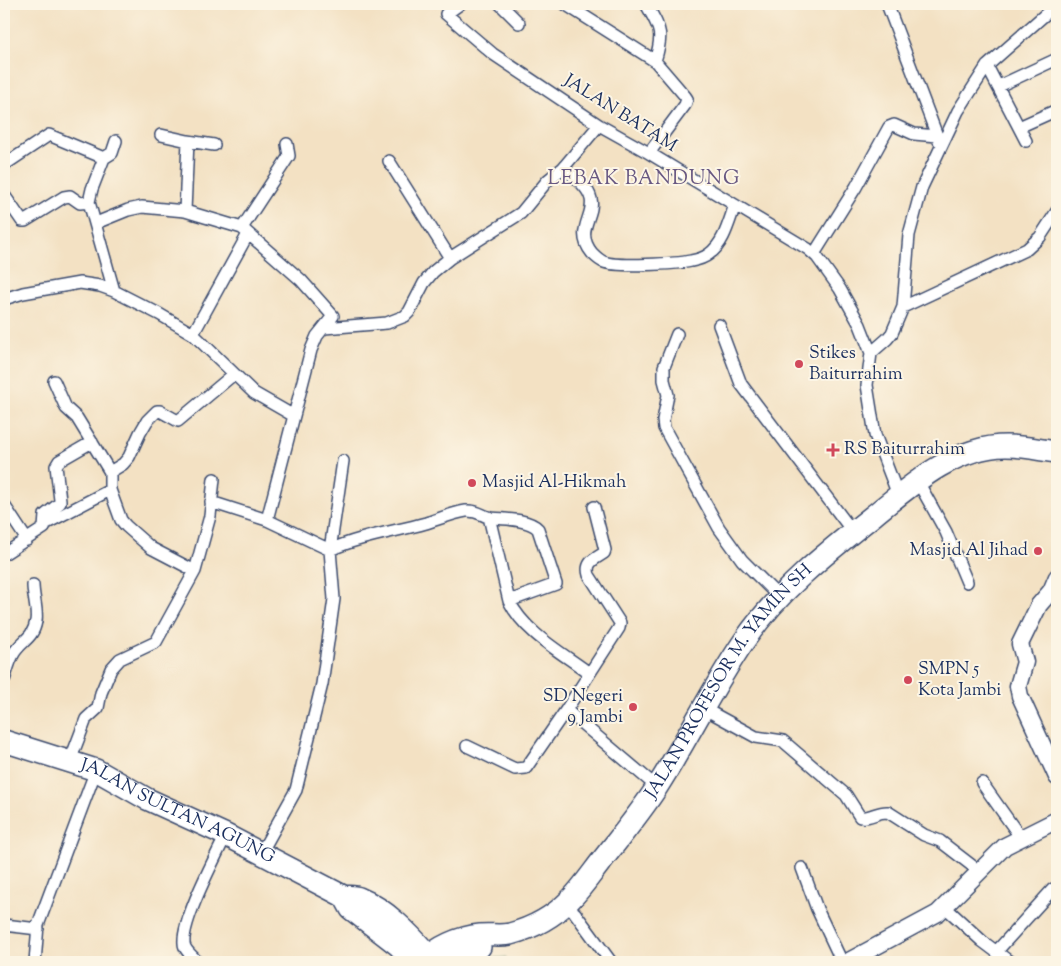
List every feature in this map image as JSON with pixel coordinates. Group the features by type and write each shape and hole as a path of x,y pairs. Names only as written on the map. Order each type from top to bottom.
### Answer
{"highway":[{"name":"JALAN PROFESOR M. YAMIN SH","path":"428,961 452,943 478,935 508,934 528,928 548,919 571,900 657,787 744,642 811,567 898,495 950,460 987,447 1019,446 1057,452"},
{"name":"JALAN PROFESOR M. YAMIN SH","path":"428,961 458,955 480,947 510,946 553,928 575,913 640,832 666,793 712,713 753,649 773,609 904,503 962,466 981,459 1017,457 1057,464"},
{"name":"JALAN SULTAN AGUNG","path":"4,741 96,770 147,799 226,835 343,896 358,897 386,914 410,934 428,961"}],"street":[{"name":"JALAN BATAM","path":"460,4 446,14 494,54 599,125 649,153 814,254 840,289 860,325 872,353"},
{"path":"500,4 519,24"},
{"path":"565,4 655,61 686,99 685,105 649,153"},
{"path":"646,4 659,28 661,36 655,61"},
{"path":"886,4 939,142"},
{"path":"898,495 875,435 867,385 872,353 892,333 903,307 909,235 922,187 939,142 987,66 1057,4"},
{"path":"999,86 1057,59"},
{"path":"987,66 1026,141"},
{"path":"1019,127 1057,110"},
{"path":"324,328 387,323 405,316 410,312 428,277 450,258 521,213 548,180 563,168 599,125"},
{"path":"814,254 856,187 889,127 894,125 939,142"},
{"path":"4,165 49,135 104,158 110,156 116,141"},
{"path":"160,135 214,145"},
{"path":"185,211 188,141"},
{"path":"193,334 245,231 288,156 287,144"},
{"path":"104,158 89,202 114,291"},
{"path":"389,161 450,258"},
{"path":"563,168 580,182 589,194 591,204 584,231 591,252 603,262 614,264 675,263 700,259 710,254 723,237 735,205"},
{"path":"4,195 22,221 64,197 70,196 80,203 89,202"},
{"path":"96,223 128,210 142,207 185,211 245,231 301,280 332,314 332,319 313,342 267,520"},
{"path":"903,307 1027,250 1040,236 1057,211"},
{"path":"4,299 23,293 80,282 114,291 193,334 254,393 294,416"},
{"path":"719,325 741,384 853,532"},
{"path":"677,334 664,367 664,380 668,395 663,420 664,428 719,528 773,609"},
{"path":"110,472 123,464 129,457 147,421 157,411 175,420 180,420 234,374"},
{"path":"54,381 66,408 77,418 110,472 110,490 121,520 131,533 151,548 195,571"},
{"path":"46,524 45,515 60,503 56,466 59,462 92,442"},
{"path":"261,853 296,790 320,693 334,599 330,550 343,462"},
{"path":"70,761 86,719 98,708 101,693 111,668 120,659 156,642 195,571 205,535 214,479"},
{"path":"4,554 41,530 46,524 110,490"},
{"path":"922,490 946,532 967,582"},
{"path":"211,502 267,520 330,550 349,542 426,523 464,511 478,511 488,517 510,519 535,526 556,584 509,600"},
{"path":"4,505 27,540"},
{"path":"467,746 514,769 526,768 619,628 620,623 587,568 588,563 604,553 605,550 594,507"},
{"path":"488,517 509,600 522,620 589,673"},
{"path":"1057,577 1051,591 1039,605 1020,644 1025,662 1018,686 1020,696 1057,777"},
{"path":"4,680 14,654 29,638 37,619 33,598 33,585"},
{"path":"566,710 657,787"},
{"path":"712,713 756,737 783,741 846,795 862,818 888,812 924,834 940,841 979,871"},
{"path":"36,962 38,929 46,903 96,770"},
{"path":"982,783 1021,838"},
{"path":"847,962 938,913 1005,846 1057,820"},
{"path":"197,961 183,943 186,925 226,835"},
{"path":"802,868 817,909 842,962"},
{"path":"996,952 1054,888"},
{"path":"945,907 1010,962"},
{"path":"575,913 610,962"},
{"path":"4,925 38,929"}],"green space":[{"path":"506,957 505,962 468,962 472,960"}],"place":[{"name":"Stikes Baiturrahim","path":"799,364"},
{"name":"RS Baiturrahim","path":"833,450"},
{"name":"Masjid Al-Hikmah","path":"472,483"},
{"name":"Masjid Al Jihad","path":"1038,551"},
{"name":"SMPN 5 Kota Jambi","path":"908,680"},
{"name":"SD Negeri 9 Jambi","path":"633,707"}],"district":[{"name":"LEBAK BANDUNG","path":"644,179"}]}
